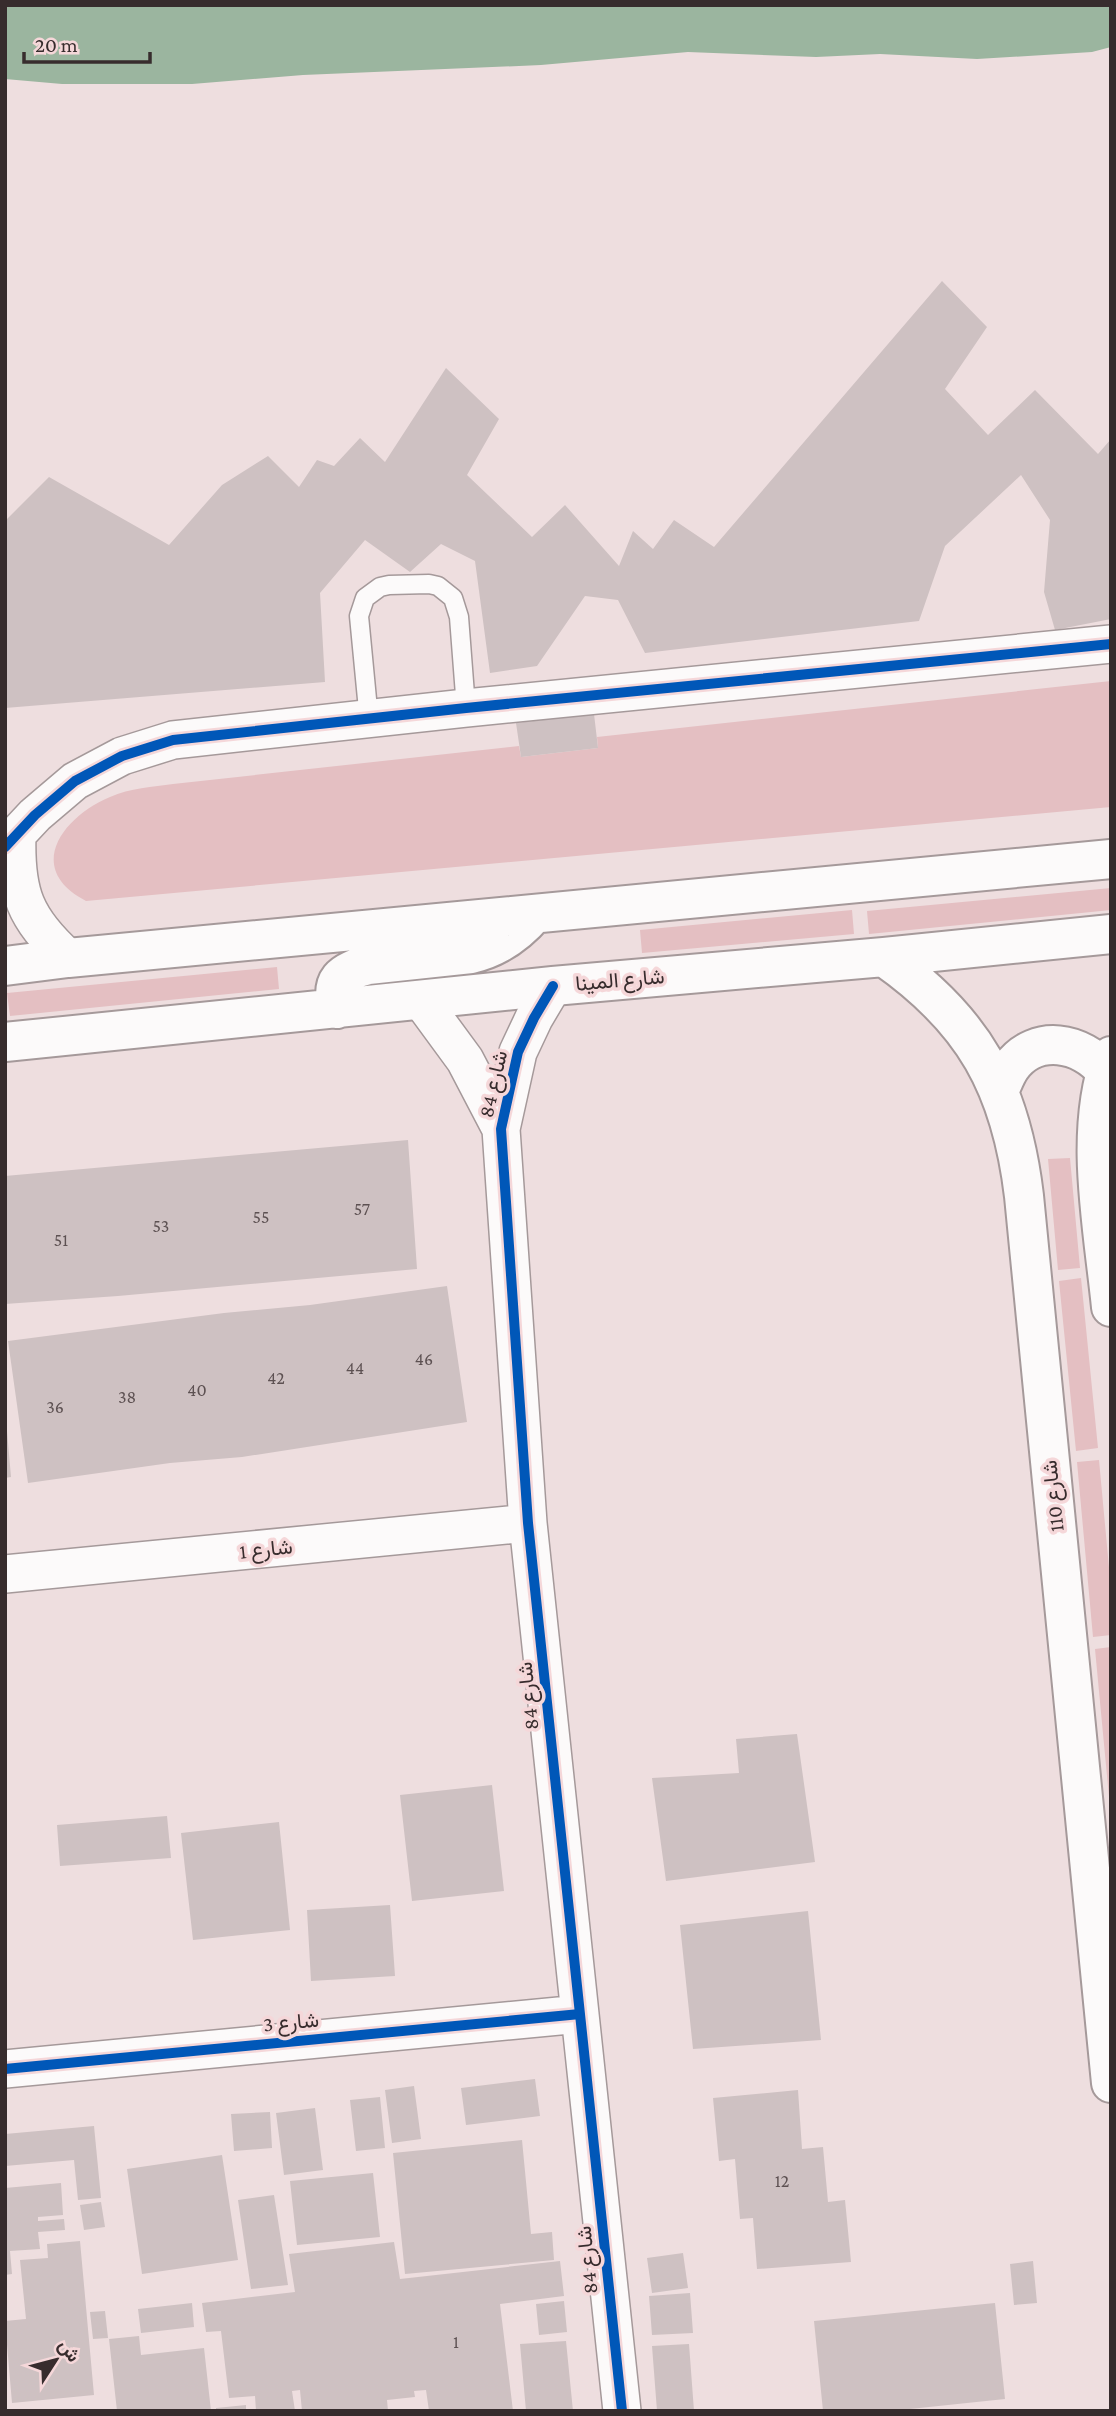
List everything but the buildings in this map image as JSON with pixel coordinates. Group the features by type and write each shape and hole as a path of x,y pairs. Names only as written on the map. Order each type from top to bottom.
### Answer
{"main road":[{"path":"5,966 1111,859"},
{"path":"337,1009 333,993 344,974 368,965 485,951 513,936 534,914"},
{"name":"شارع المينا","path":"5,1042 553,986 1111,934"},
{"name":"شارع 110","path":"884,957 914,978 963,1029 984,1059 999,1091 1016,1140 1024,1196 1111,2082"},
{"path":"999,1091 1010,1068 1018,1059 1028,1052 1052,1045 1076,1048 1109,1067 1097,1105 1096,1129 1104,1169 1111,1307"}],"street":[{"path":"68,958 47,939 31,917 21,890 11,841 54,797 75,781 122,756 146,747 198,736 1111,644"},
{"name":"شارع 84","path":"553,986 518,1052 501,1129 528,1523 622,2411"},
{"name":"شارع 84","path":"421,1000 465,1060 501,1129"},
{"name":"شارع 1","path":"5,1574 528,1523"},
{"name":"شارع 3","path":"5,2068 580,2014"}],"lane":[{"path":"369,720 359,616 365,598 372,591 389,585 429,584 438,586 453,598 459,617 466,708"}],"shaded area":[{"path":"5,5 1111,5 1111,47 1092,52 977,59 880,54 816,57 688,52 541,65 303,75 192,84 62,84 5,79"},
{"path":"1111,681 1111,807 86,901 67,888 57,874 54,859 57,844 77,817 110,797 142,788 519,746 521,757 598,748 597,737"},
{"path":"1111,888 1111,910 869,934 867,911"},
{"path":"852,910 854,934 642,953 640,930"},
{"path":"277,967 279,989 10,1016 7,993"},
{"path":"1070,1158 1080,1268 1058,1270 1048,1159"},
{"path":"1081,1278 1098,1448 1076,1451 1059,1281"},
{"path":"1099,1460 1111,1589 1111,1635 1093,1637 1077,1462"},
{"path":"1111,1647 1111,1818 1095,1649"}],"cycle path":[{"path":"5,847 35,815 75,781 122,756 173,740 1111,644"},
{"path":"553,986 518,1052 501,1129 528,1523 622,2411"},
{"path":"5,2069 580,2014"}]}
